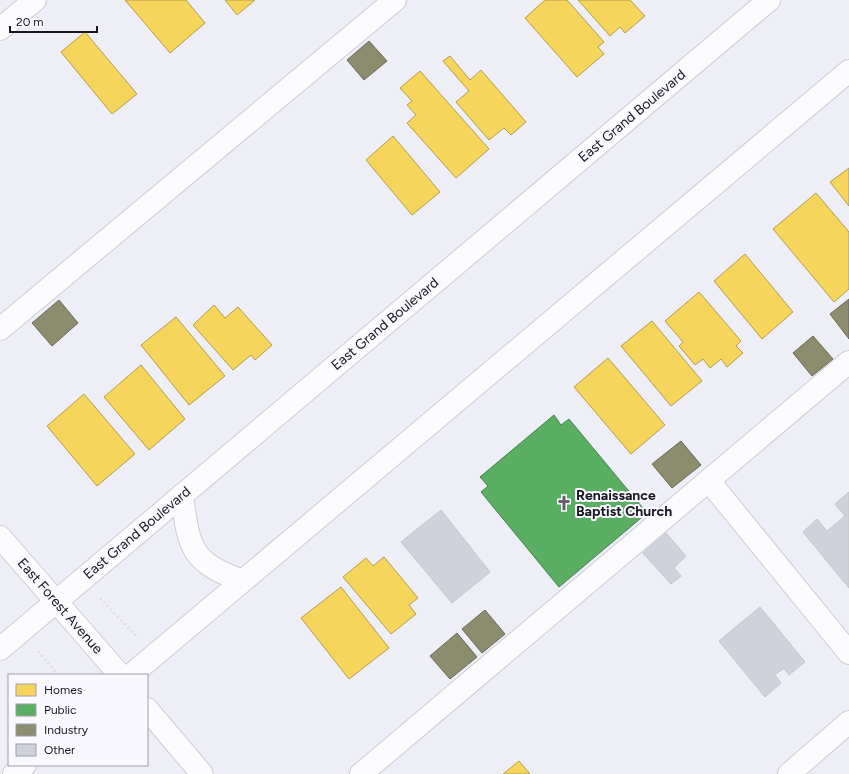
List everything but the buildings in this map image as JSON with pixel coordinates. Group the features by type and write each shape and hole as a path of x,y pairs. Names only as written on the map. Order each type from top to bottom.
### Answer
{"main road":[{"path":"0,29 13,7 35,0"},
{"path":"0,329 394,0"},
{"name":"East Grand Boulevard","path":"0,649 769,0"},
{"path":"132,674 849,71"},
{"path":"361,774 849,362"},
{"path":"709,481 849,653"},
{"path":"182,495 187,531 198,556 219,572 243,581"},
{"name":"East Forest Avenue","path":"0,538 119,674"},
{"path":"148,710 202,774"},
{"path":"788,774 849,722"},
{"path":"14,774 24,766"}],"path":[{"path":"100,597 141,641"},
{"path":"35,648 57,674"}],"place":[{"name":"Renaissance Baptist Church","path":"564,503"}]}
